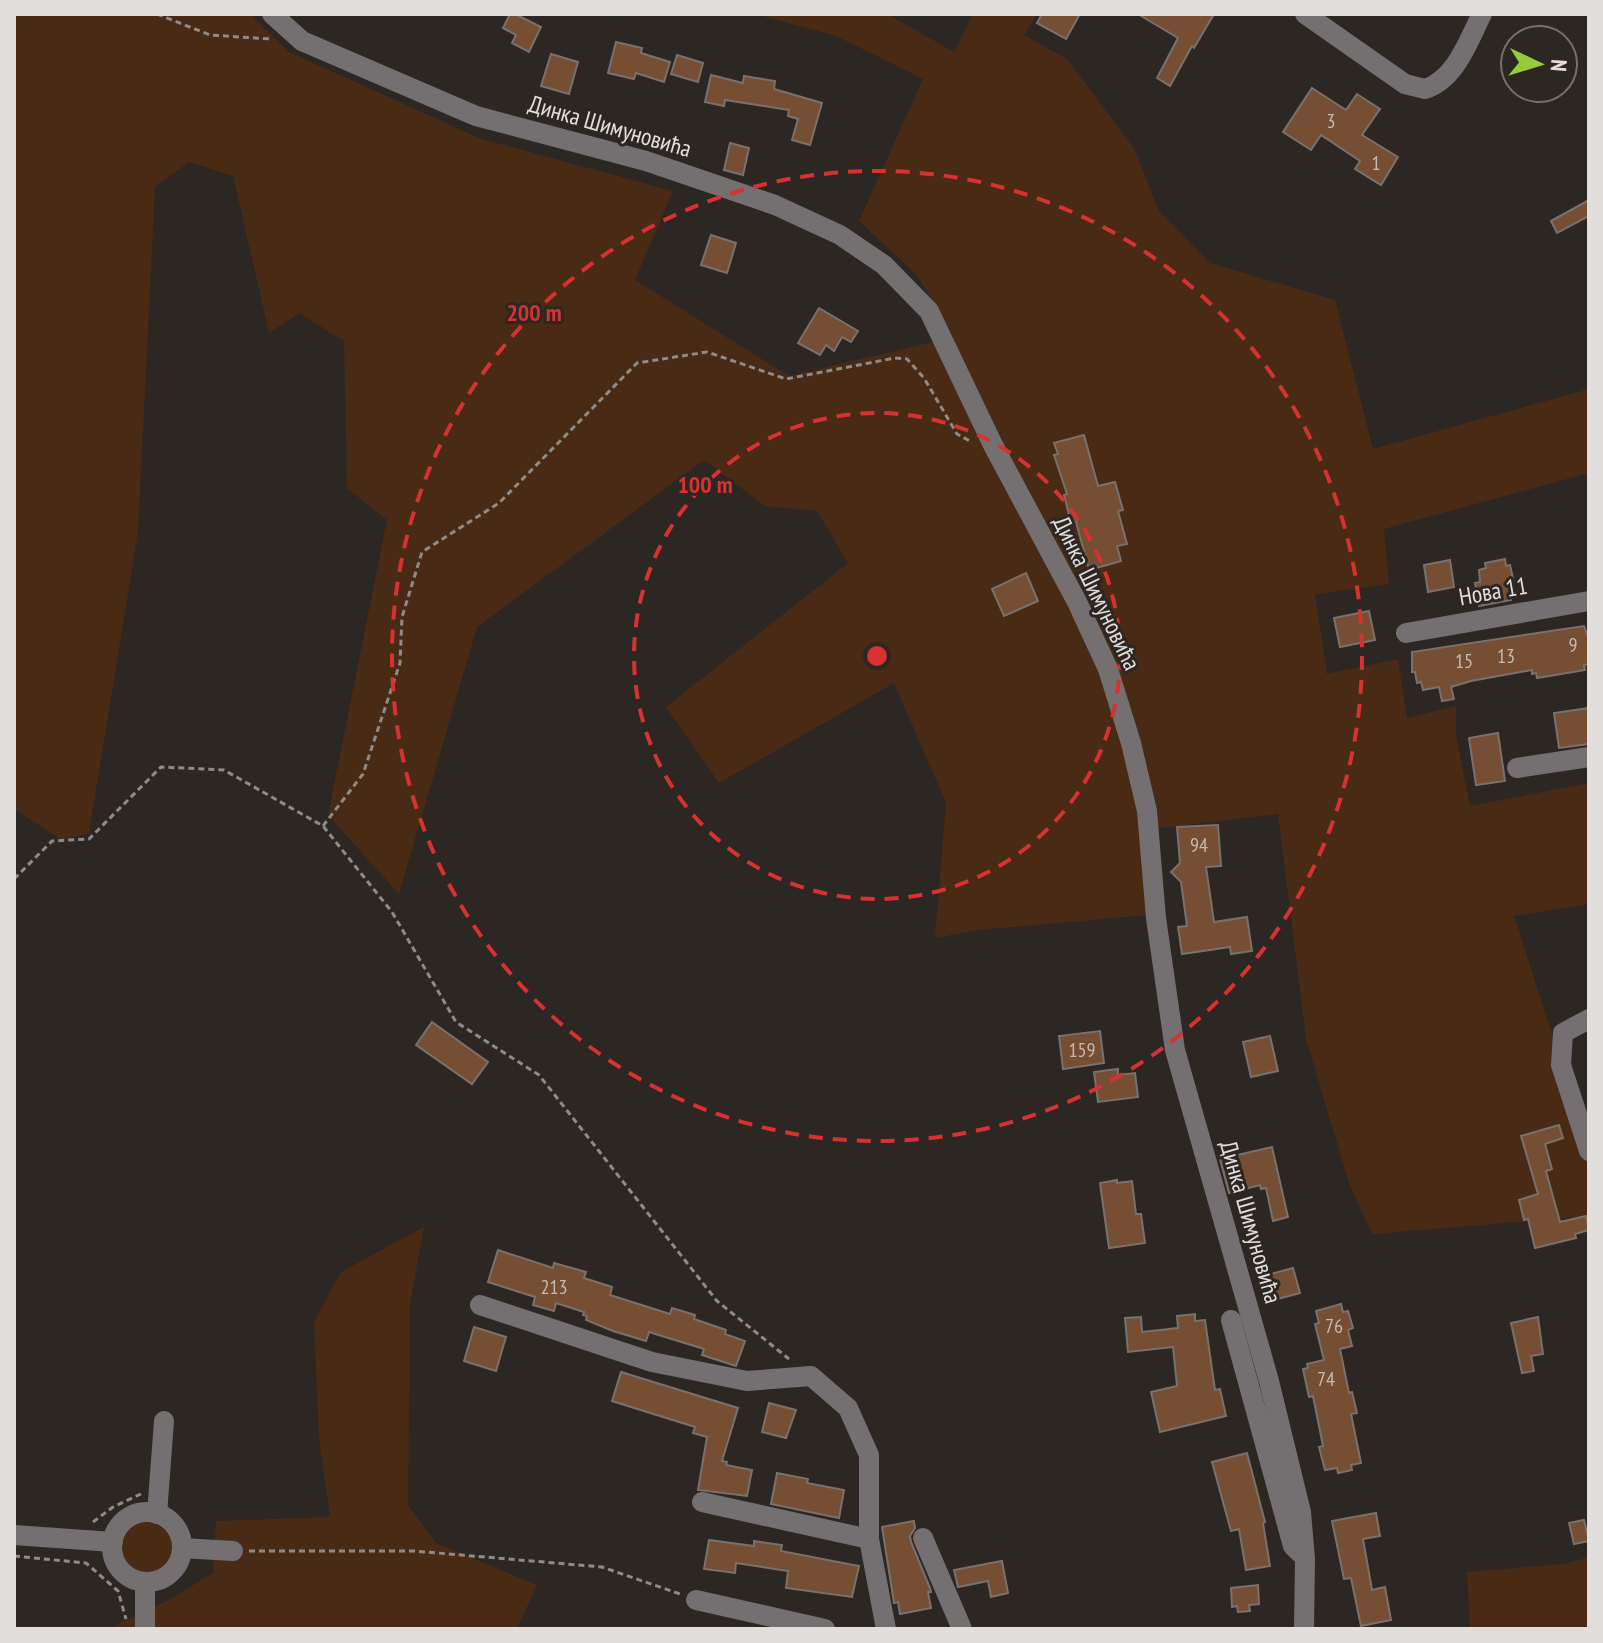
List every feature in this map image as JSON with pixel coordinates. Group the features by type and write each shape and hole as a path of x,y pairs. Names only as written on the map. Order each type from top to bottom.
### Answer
{"street":[{"name":"Динка Шимуновића","path":"272,14 302,41 476,116 646,161 775,205 840,235 884,265 929,311 993,445 1077,602 1108,669 1131,743 1147,811 1156,918 1175,1050 1289,1457 1301,1512 1305,1559 1304,1629"},
{"path":"1305,14 1405,84 1425,89 1434,86 1450,72 1482,14"},
{"name":"Нова 11","path":"1406,633 1589,601"},
{"path":"1517,768 1589,757"},
{"path":"1589,1019 1563,1033 1561,1065 1589,1151"},
{"path":"480,1305 652,1362 747,1381 811,1376 848,1408 869,1455 869,1539 886,1629"},
{"path":"1231,1320 1293,1546 1305,1559"},
{"path":"157,1514 164,1421"},
{"path":"702,1502 869,1539"},
{"path":"145,1512 157,1514 176,1527 182,1548 180,1559 167,1577 145,1582 125,1574 117,1565 113,1542 124,1522 134,1515 145,1512"},
{"path":"14,1535 113,1542"},
{"path":"923,1538 962,1629"},
{"path":"182,1548 233,1551"},
{"path":"145,1582 145,1629"},
{"path":"696,1600 825,1629"}],"path":[{"path":"157,14 210,35 272,39"},
{"path":"323,826 363,774 400,663 402,617 422,552 499,503 637,363 707,352 786,379 895,358 907,359 924,378 957,434 971,442 993,445"},
{"path":"14,879 52,841 89,839 161,767 224,770 323,826 392,912 456,1022 539,1075 717,1301 811,1376"},
{"path":"85,1528 113,1507 141,1494 142,1486"},
{"path":"233,1551 414,1551 602,1567 696,1600"},
{"path":"14,1556 86,1563 118,1591 128,1629"}],"shaded area":[{"path":"14,14 250,14 289,52 479,138 673,191 635,280 789,376 954,337 917,275 859,221 923,79 836,36 756,14 887,14 954,52 973,14 1037,14 1024,35 1067,59 1135,150 1158,210 1210,263 1335,300 1373,449 1589,389 1589,473 1384,529 1389,584 1315,594 1327,674 1398,659 1407,718 1456,706 1456,736 1470,806 1589,783 1589,904 1514,916 1589,1149 1589,1216 1372,1234 1349,1183 1306,1039 1278,814 1143,830 1148,915 979,930 935,938 946,803 894,683 719,783 666,707 848,563 817,511 765,506 704,460 477,627 399,894 328,815 387,520 347,488 344,341 299,313 269,333 233,176 189,162 155,187 138,532 89,833 62,840 14,809"},
{"path":"424,1227 410,1305 408,1505 436,1543 537,1585 517,1629 108,1629 167,1601 213,1573 216,1521 330,1517 319,1439 314,1322 341,1272"},
{"path":"148,1518 170,1526 178,1548 170,1570 148,1578 126,1570 118,1548 126,1526"},
{"path":"1589,1557 1589,1629 1470,1629 1467,1572 1564,1564"}],"building":[{"path":"510,14 541,27 529,52 512,43 516,35 503,28"},
{"path":"1042,14 1080,14 1066,39 1037,23"},
{"path":"1138,14 1214,14 1170,86 1157,78 1178,38"},
{"path":"616,42 642,48 641,53 670,62 664,82 636,73 634,79 608,73"},
{"path":"551,54 578,62 569,94 541,86"},
{"path":"677,55 703,63 698,82 671,74"},
{"path":"711,75 743,83 744,76 775,81 774,89 822,103 810,145 792,140 798,119 788,116 789,110 725,100 724,106 705,102"},
{"path":"1312,88 1346,110 1357,94 1380,109 1362,135 1398,157 1381,185 1355,169 1360,161 1321,135 1311,150 1283,132"},
{"path":"730,143 749,148 743,175 724,170"},
{"path":"1589,200 1589,216 1557,233 1551,221"},
{"path":"711,235 736,243 727,273 701,265"},
{"path":"819,308 858,331 851,342 842,337 834,351 826,345 820,355 798,343"},
{"path":"1084,435 1098,486 1115,482 1123,510 1118,511 1127,544 1117,546 1121,561 1089,570 1076,522 1071,523 1064,495 1067,494 1054,455 1058,454 1054,443"},
{"path":"1505,559 1506,566 1510,565 1514,583 1508,584 1511,600 1479,606 1475,583 1480,582 1479,570 1486,568 1485,563"},
{"path":"1450,560 1454,587 1428,592 1424,565"},
{"path":"1026,573 1038,601 1004,616 992,589"},
{"path":"1369,611 1375,640 1340,647 1334,618"},
{"path":"1584,626 1589,640 1589,664 1584,665 1585,670 1537,678 1532,670 1471,681 1451,687 1454,699 1442,701 1439,687 1423,690 1421,682 1417,683 1415,672 1412,672 1412,652"},
{"path":"1589,708 1589,744 1559,748 1554,713"},
{"path":"1498,733 1505,781 1476,785 1469,738"},
{"path":"1218,825 1221,866 1206,867 1214,922 1247,917 1252,951 1231,954 1230,947 1182,954 1178,927 1187,926 1181,882 1171,872 1180,863 1177,827"},
{"path":"432,1022 488,1062 472,1084 416,1045"},
{"path":"1100,1031 1104,1063 1063,1069 1059,1036"},
{"path":"1270,1036 1278,1071 1251,1077 1243,1042"},
{"path":"1118,1069 1118,1075 1135,1073 1138,1097 1098,1102 1094,1072"},
{"path":"1559,1125 1563,1138 1545,1144 1552,1169 1546,1171 1560,1222 1586,1216 1589,1230 1575,1234 1576,1238 1535,1248 1528,1219 1524,1220 1519,1200 1538,1194 1521,1136"},
{"path":"1272,1147 1288,1217 1273,1221 1266,1188 1261,1189 1260,1185 1229,1193 1220,1159"},
{"path":"1117,1180 1117,1183 1132,1181 1136,1214 1141,1214 1145,1243 1109,1248 1100,1183"},
{"path":"498,1250 553,1268 554,1263 586,1272 584,1278 612,1287 610,1295 670,1314 672,1308 726,1330 725,1334 745,1341 736,1366 702,1355 704,1349 649,1332 646,1341 613,1331 586,1320 584,1312 556,1303 554,1311 533,1305 535,1297 488,1282"},
{"path":"1293,1268 1300,1293 1274,1300 1267,1275"},
{"path":"1341,1304 1343,1312 1348,1311 1353,1328 1348,1330 1352,1346 1340,1349 1349,1393 1352,1392 1357,1413 1351,1414 1361,1463 1351,1465 1352,1470 1338,1473 1337,1468 1325,1470 1313,1396 1309,1397 1303,1369 1308,1368 1307,1364 1324,1360 1315,1324 1319,1323 1316,1311"},
{"path":"1195,1314 1195,1321 1205,1320 1215,1390 1220,1389 1226,1416 1160,1432 1151,1392 1177,1386 1173,1347 1128,1352 1125,1318 1141,1317 1142,1332 1178,1328 1177,1316"},
{"path":"1538,1317 1543,1354 1531,1356 1534,1371 1522,1373 1511,1323"},
{"path":"474,1327 506,1337 496,1371 464,1361"},
{"path":"621,1372 738,1408 722,1461 727,1462 726,1465 752,1470 747,1496 698,1490 707,1437 693,1433 695,1427 612,1401"},
{"path":"769,1403 796,1410 786,1438 762,1432"},
{"path":"1247,1453 1265,1522 1270,1566 1246,1570 1239,1529 1231,1531 1212,1462"},
{"path":"777,1473 844,1490 839,1518 771,1504"},
{"path":"1376,1513 1380,1536 1363,1539 1372,1590 1385,1587 1391,1620 1361,1626 1351,1578 1344,1579 1332,1521"},
{"path":"1584,1520 1589,1541 1574,1544 1569,1523"},
{"path":"914,1521 911,1542 930,1588 931,1608 900,1614 898,1602 894,1603 882,1527"},
{"path":"709,1540 754,1546 754,1541 782,1545 781,1551 859,1566 852,1597 786,1588 788,1571 736,1563 735,1573 704,1569"},
{"path":"1002,1561 1008,1593 991,1597 988,1581 958,1587 954,1570"},
{"path":"1258,1585 1259,1604 1249,1605 1250,1611 1238,1612 1237,1606 1232,1607 1231,1588"}]}
